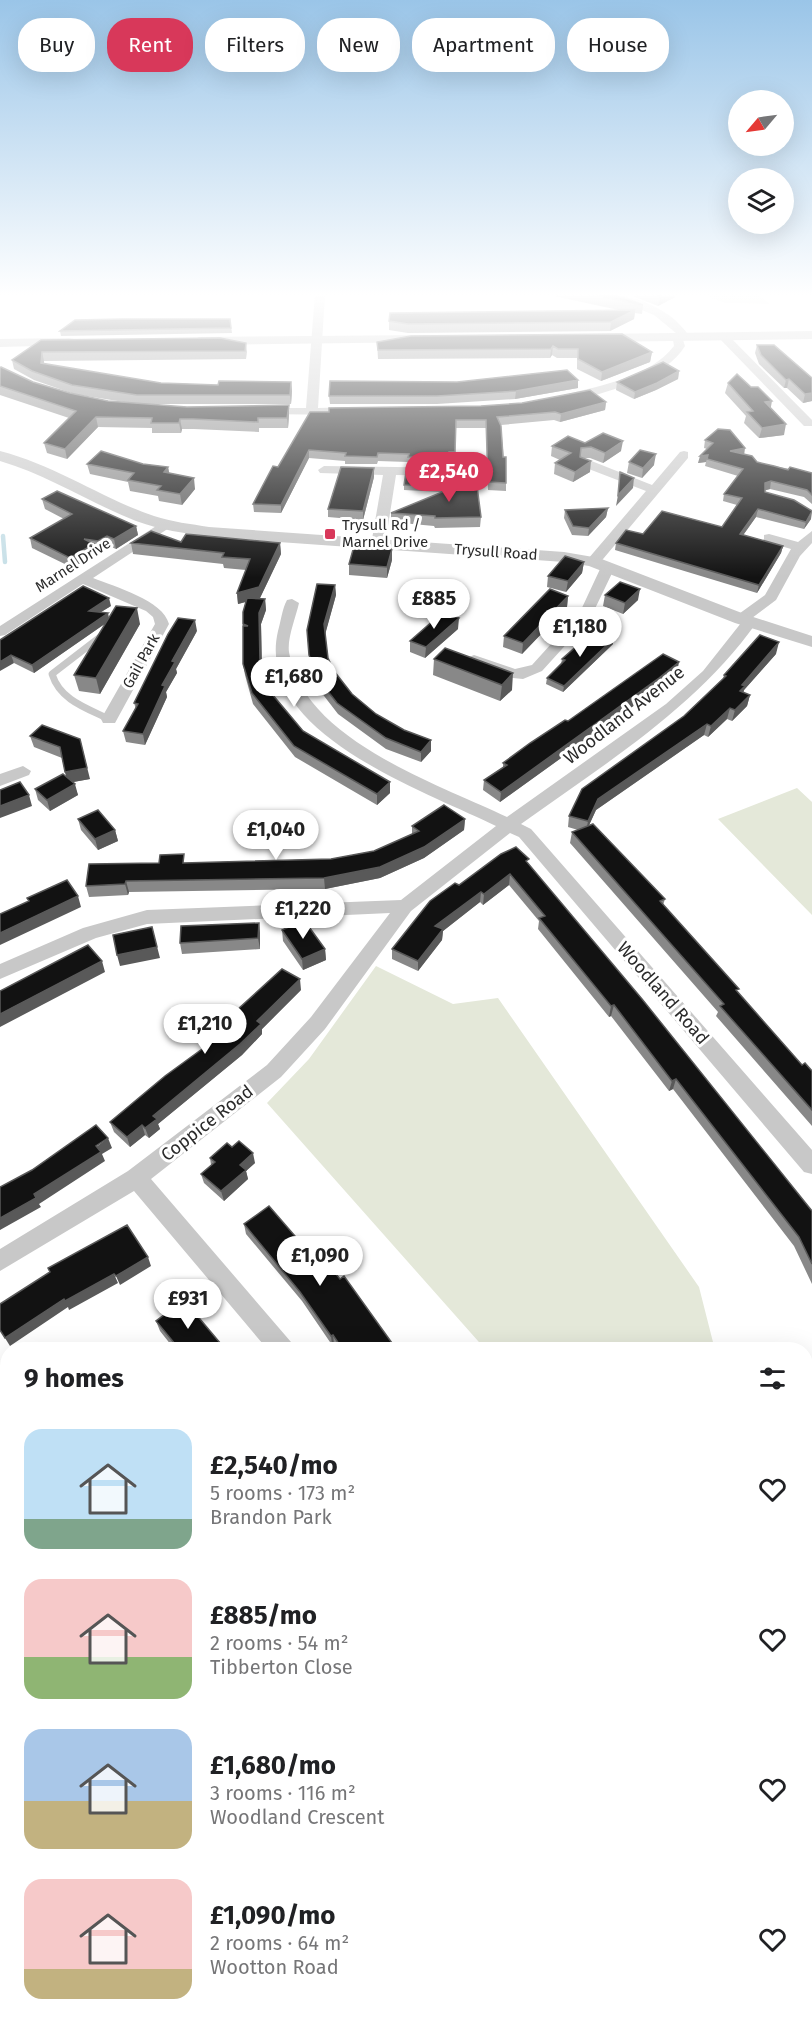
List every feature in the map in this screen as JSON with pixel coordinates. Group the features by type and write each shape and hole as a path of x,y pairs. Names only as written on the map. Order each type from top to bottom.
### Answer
{"street":[{"path":"312,412 314,389"},
{"path":"559,399 603,389"},
{"path":"774,389 808,423"},
{"path":"255,411 363,410"},
{"path":"469,658 513,673 523,674 537,668 586,614 600,565 654,490 684,454"},
{"name":"Trysull Road","path":"0,456 42,468 140,517 164,525 209,532 564,557 600,565 745,620 812,642"},
{"path":"585,463 654,490"},
{"path":"324,470 467,472"},
{"path":"378,545 390,472"},
{"name":"Marnel Drive","path":"0,632 164,525"},
{"name":"Woodland Avenue","path":"510,824 672,707 708,674 745,620 771,597 800,547 812,536"},
{"path":"769,538 800,547"},
{"name":"Gail Park","path":"82,578 151,608 160,616 162,624 109,718"},
{"name":"Woodland Road","path":"292,603 282,651 295,691 309,712 329,731 376,761 525,833 812,1165"},
{"path":"0,780 23,771"},
{"name":"Coppice Road","path":"0,1261 136,1178 274,1071 318,1023 405,906 510,824"},
{"path":"0,972 113,923 147,917 405,906"},
{"path":"136,1178 276,1342"}],"lane":[{"path":"104,634 52,674 58,690 67,698 109,718"}],"shaded area":[{"path":"797,788 812,802 812,915 718,819"},
{"path":"376,966 453,1004 498,998 699,1287 713,1342 479,1342 267,1103 309,1059"}],"building":[{"path":"8,389 55,389 108,401 187,407 289,405 287,418 258,418 258,422 180,419 179,423 151,423 152,418 96,417 65,449 44,443 76,411"},
{"path":"95,389 290,389 290,395 137,395"},
{"path":"329,389 530,389 437,396 329,396"},
{"path":"629,389 643,389 635,392"},
{"path":"733,389 760,389 772,401 765,402 786,424 762,428 747,412 753,411"},
{"path":"799,389 812,389 812,393 805,394"},
{"path":"590,390 606,402 561,414 555,412 497,417 501,426 503,457 506,457 506,483 488,482 486,420 456,420 455,452 449,452 449,458 408,457 409,454 378,453 377,457 345,456 346,453 309,450 281,505 253,504 273,466 278,467 310,412 329,412 329,408 481,406 522,403"},
{"path":"718,429 730,430 745,448 730,451 752,456 757,462 812,473 812,495 807,490 771,481 765,483 765,492 794,500 812,511 806,522 758,509 740,534 783,546 759,585 616,543 626,530 643,534 662,511 722,527 742,498 724,494 743,469 707,459 708,455 700,456 713,443 705,440"},
{"path":"603,433 623,441 605,453 591,447 581,448 580,457 591,461 575,472 555,463 571,453 552,446 568,436 585,443"},
{"path":"640,450 656,454 643,468 629,462"},
{"path":"101,451 143,464 168,467 164,472 194,478 180,494 157,490 161,486 128,480 134,473 87,464"},
{"path":"341,467 374,468 363,511 328,509"},
{"path":"406,472 448,473 447,486 404,485"},
{"path":"620,472 634,478 618,495"},
{"path":"476,478 481,517 435,518 435,516 391,513"},
{"path":"57,491 136,526 114,539 107,536 98,541 84,539 94,544 70,558 30,538 72,514 42,499"},
{"path":"608,508 589,528 573,526 565,510"},
{"path":"151,531 181,542 186,534 280,543 259,587 237,593 250,559 222,557 224,553 131,543"},
{"path":"354,546 392,549 387,567 349,564"},
{"path":"565,556 584,562 568,581 548,576"},
{"path":"620,582 640,589 625,603 605,595"},
{"path":"317,584 335,585 324,624 328,658 334,671 352,694 376,714 404,730 431,740 421,752 386,738 337,703 320,681 309,655 307,630"},
{"path":"83,586 109,598 89,611 108,613 32,665 11,655 0,662 0,640"},
{"path":"550,589 568,596 523,643 504,636"},
{"path":"247,598 265,599 259,613 260,662 272,694 303,731 390,782 377,794 294,746 252,693 243,664 243,626 248,626 243,624 243,612"},
{"path":"116,606 137,608 96,678 74,675"},
{"path":"443,612 459,618 426,647 410,641"},
{"path":"178,618 195,620 172,661 175,662 162,685 165,686 143,734 123,731 138,704 134,703"},
{"path":"595,630 613,639 564,686 547,678 565,660 562,659"},
{"path":"760,635 779,642 742,685 745,686 740,691 750,695 735,710 730,708 711,726 707,724 598,799 588,821 569,816 582,789 684,716 726,676 724,675"},
{"path":"445,648 513,673 502,685 434,659"},
{"path":"663,654 679,662 501,792 484,780 507,765 503,763 530,743 565,720 568,721"},
{"path":"42,725 80,739 87,768 65,772 60,747 30,736"},
{"path":"63,774 75,784 47,800 35,789"},
{"path":"20,782 29,795 0,806 0,790"},
{"path":"444,805 465,819 424,847 380,867 324,878 126,881 125,884 86,886 89,864 159,863 160,855 184,854 183,863 331,859 374,851 419,831 412,826"},
{"path":"98,810 115,830 95,839 78,819"},
{"path":"593,824 665,899 660,901 739,989 736,990 802,1065 805,1063 812,1071 812,1110 720,1006 724,1004 572,832"},
{"path":"516,847 529,859 526,861 642,999 812,1211 812,1264 799,1237 676,1079 672,1081 614,1005 611,1006 539,918 545,916 510,874 435,926 443,929 418,961 392,949 430,901 455,883 459,885 501,854"},
{"path":"67,880 78,896 0,933 0,914 29,901 27,898"},
{"path":"304,920 325,949 302,959 282,930"},
{"path":"259,923 258,938 180,943 181,926"},
{"path":"152,927 157,947 117,955 113,935"},
{"path":"88,945 102,961 0,1014 0,991"},
{"path":"282,969 300,979 257,1021 261,1024 240,1044 153,1116 157,1119 145,1128 142,1125 127,1137 110,1122 165,1076 209,1044 204,1040"},
{"path":"96,1125 108,1138 96,1146 101,1152 34,1194 36,1198 0,1218 0,1187 32,1170"},
{"path":"239,1141 253,1153 240,1165 246,1170 221,1191 201,1174 215,1162 210,1158 227,1143 232,1147"},
{"path":"269,1206 320,1265 327,1263 340,1279 344,1276 391,1342 338,1342 244,1224"},
{"path":"127,1225 148,1257 116,1276 114,1274 65,1301 64,1299 5,1338 0,1330 0,1304 50,1272 48,1268"},
{"path":"184,1300 219,1342 173,1342 156,1321"}],"waterway":[{"path":"3,536 5,562"}],"place":[{"name":"Trysull Rd / Marnel Drive","path":"330,534"}]}
